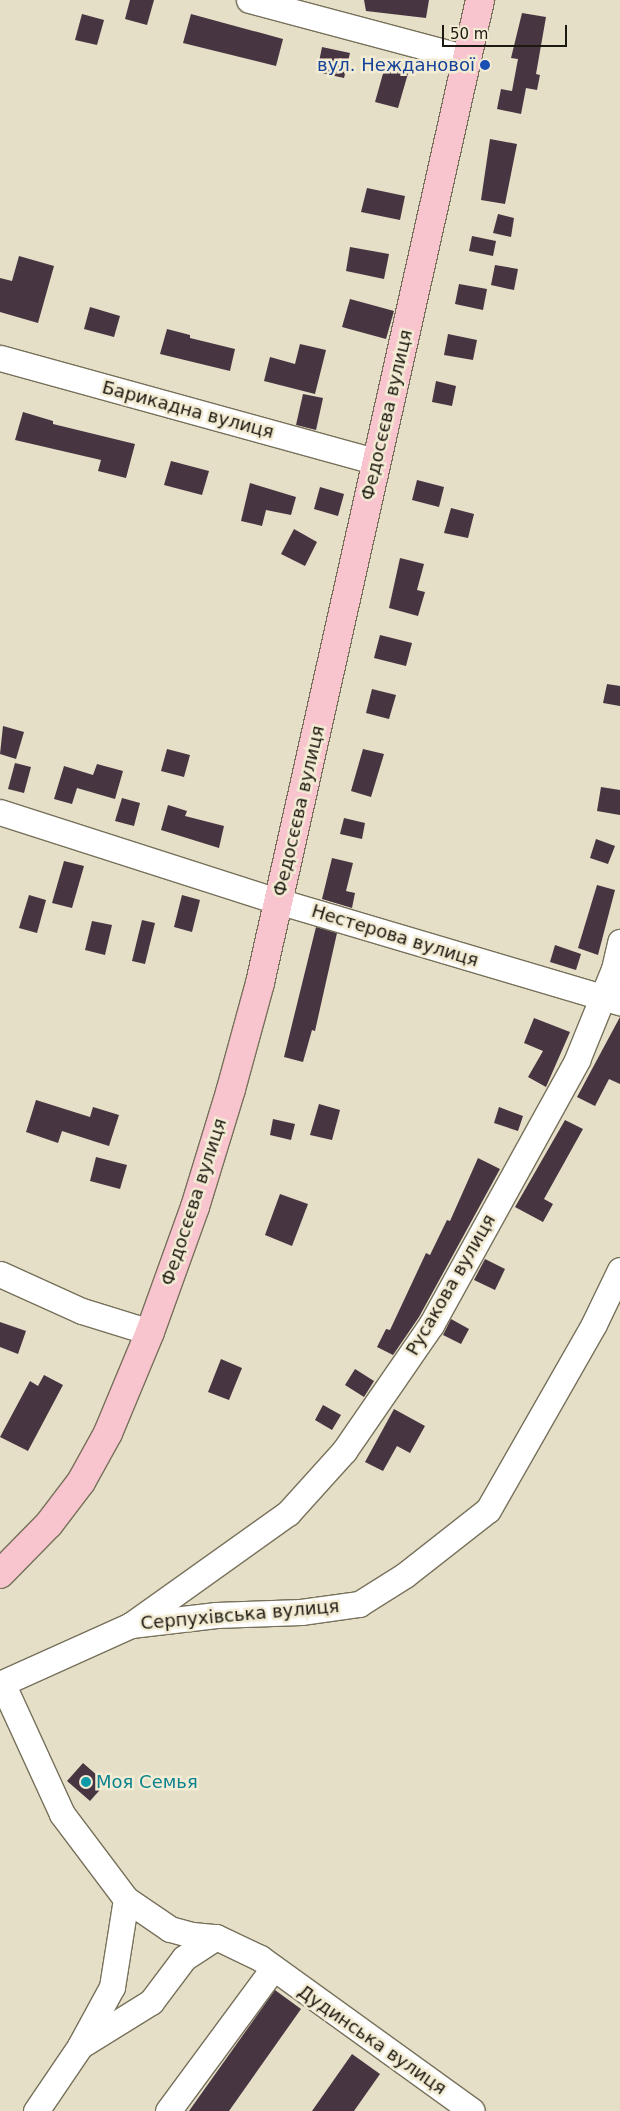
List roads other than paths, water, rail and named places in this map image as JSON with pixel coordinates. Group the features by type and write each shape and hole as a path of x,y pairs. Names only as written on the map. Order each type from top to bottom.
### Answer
{"main road":[{"name":"Федосєєва вулиця","path":"2,1568 82,1482 108,1433 150,1332 195,1207 231,1089 278,901 480,0"}],"street":[{"path":"249,0 467,58"},
{"name":"Барикадна вулиця","path":"0,358 377,462"},
{"name":"Нестерова вулиця","path":"0,812 278,901 612,1000"},
{"name":"Русакова вулиця","path":"131,1625 288,1513 344,1450 431,1325 612,1000 620,942"},
{"name":"Серпухівська вулиця","path":"2,1685 131,1625 216,1615 301,1612 358,1604 405,1575 488,1510 594,1324 620,1270"},
{"path":"0,1274 82,1311 150,1332"},
{"path":"2,1685 62,1814 126,1899 170,1929 192,1935 216,1937"},
{"path":"36,2111 80,2046 112,1987 126,1899"},
{"path":"80,2046 151,2002 184,1958 216,1937"},
{"name":"Дудинська вулиця","path":"216,1937 266,1964 472,2111"},
{"path":"168,2111 266,1964"}],"place":[{"name":"вул. Нежданової","path":"485,65"},
{"name":"Моя Семья","path":"86,1782"}]}
